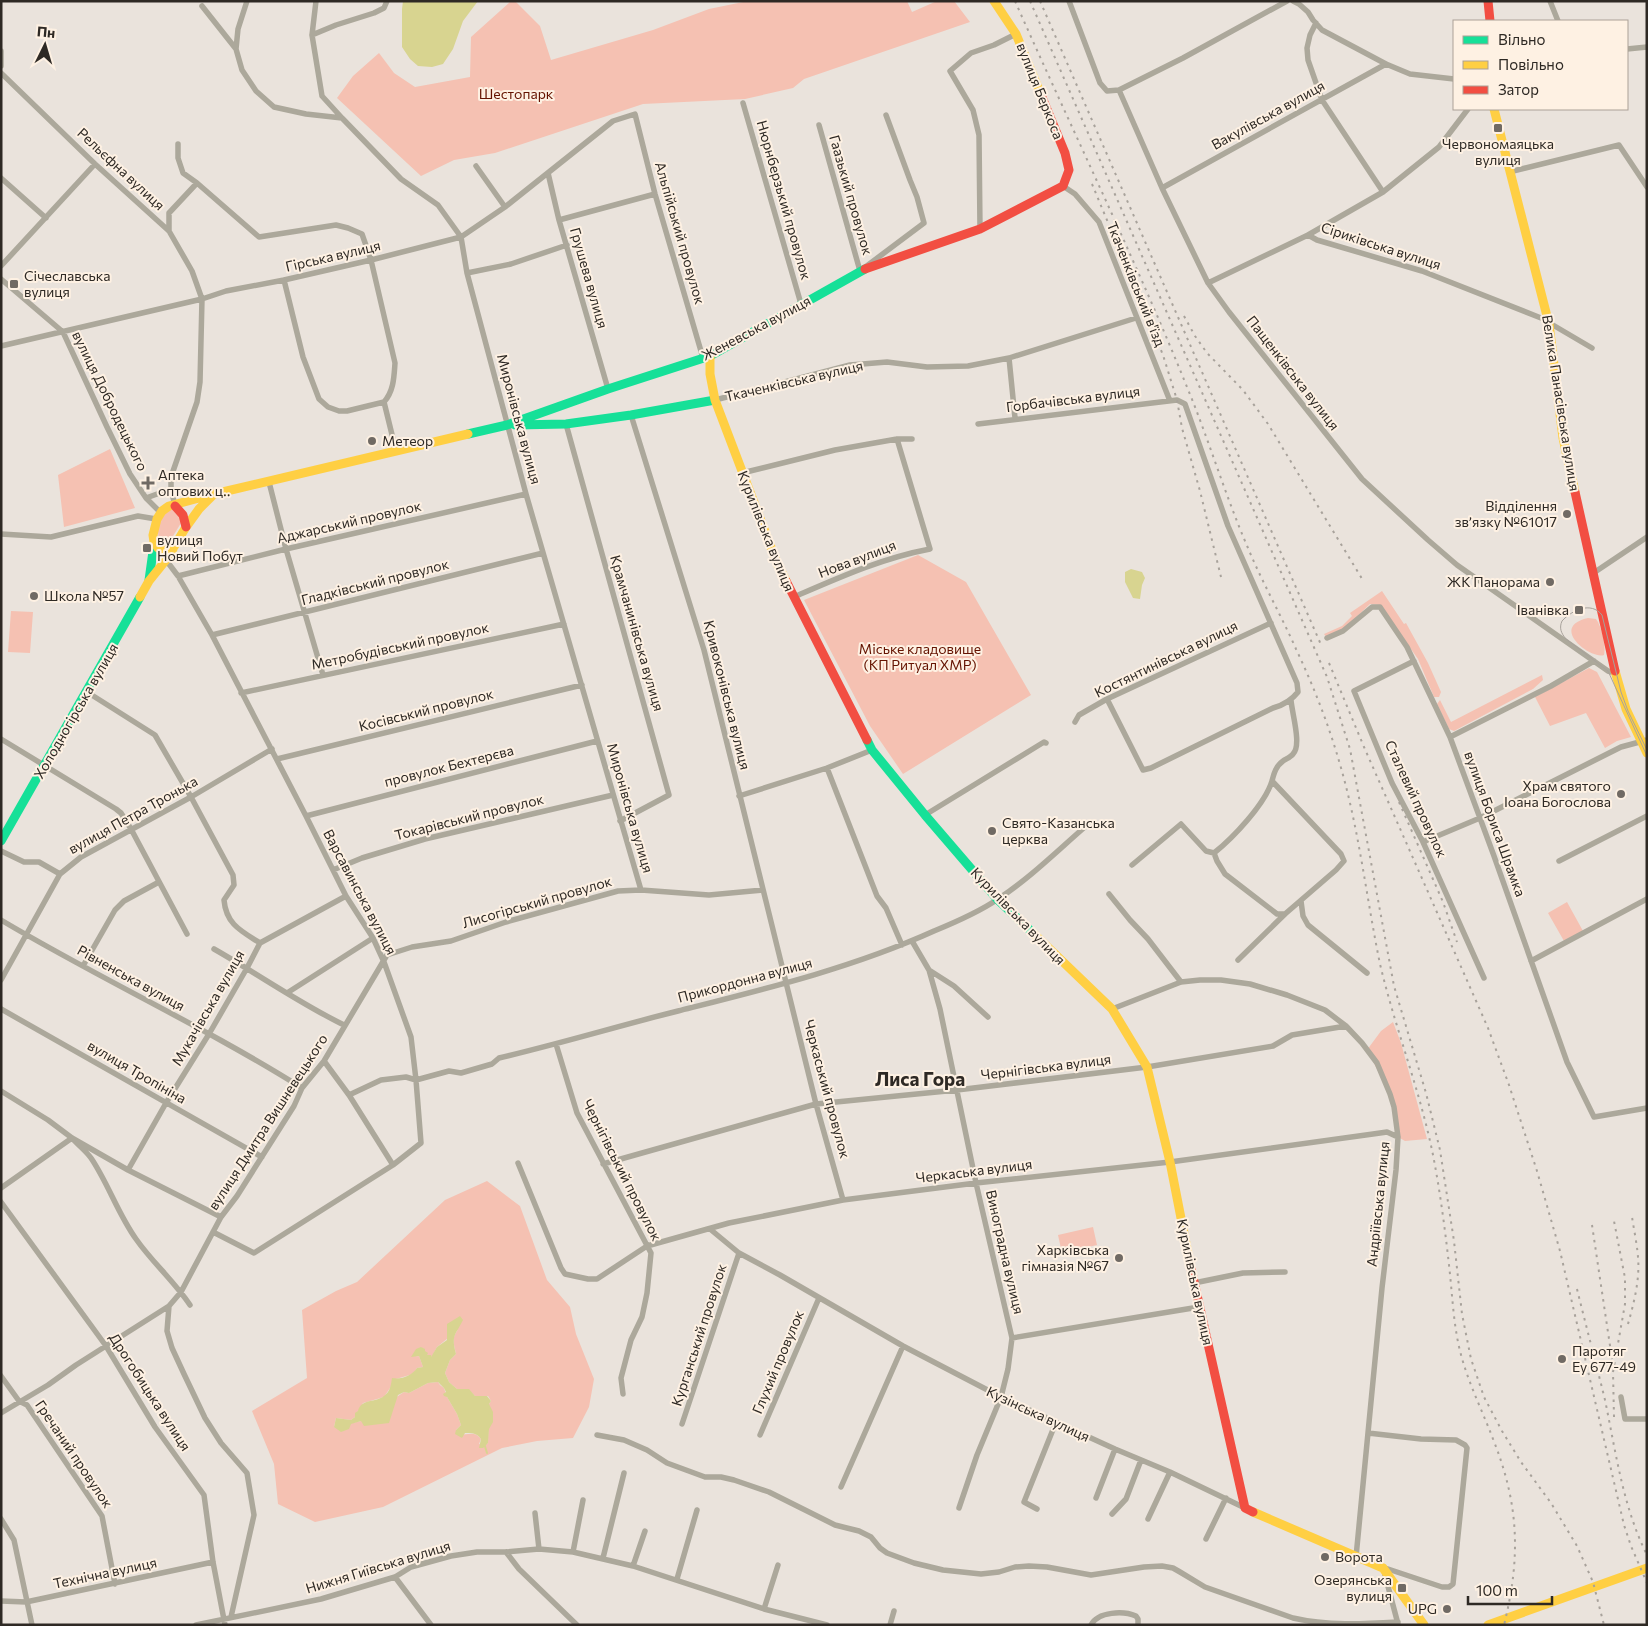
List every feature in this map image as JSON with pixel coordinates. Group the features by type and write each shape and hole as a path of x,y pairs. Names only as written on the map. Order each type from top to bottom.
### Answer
{"main road":[{"name":"вулиця Беркоса","path":"994,1 1016,34 1065,153 1069,170 1063,186"},
{"path":"1488,1 1490,20"},
{"name":"Велика Панасівська вулиця","path":"1494,110 1550,324 1564,438 1615,673 1626,709 1644,741 1647,753"},
{"name":"Женевська вулиця","path":"175,506 214,494 508,426 608,389 706,357 860,271 980,229 1063,186"},
{"name":"Курилівська вулиця","path":"706,357 711,361 710,374 715,400 777,563 872,750 998,900 1112,1009 1147,1067 1170,1162 1199,1307 1245,1508"},
{"name":"Ткаченківська вулиця","path":"508,426 566,424 715,400"},
{"path":"186,527 182,511 175,506 170,506 158,516 153,531 154,544 165,550 173,549 199,509 214,494"},
{"name":"Холодногірська вулиця","path":"148,580 154,544"},
{"name":"Холодногірська вулиця","path":"1,841 128,621 148,580 173,549"},
{"name":"Кузінська вулиця","path":"1245,1508 1383,1568"},
{"path":"1383,1568 1424,1625"},
{"path":"1488,1625 1647,1568"}],"street":[{"path":"247,1 238,29 236,49 242,70 256,91 274,107 306,114 342,118"},
{"name":"Миронівська вулиця","path":"316,1 312,35 322,96 401,179 438,205 461,237 467,273 526,494 641,890"},
{"path":"312,35 374,13 384,8 387,1"},
{"path":"1069,1 1100,83 1107,91 1119,90 1183,58 1286,1"},
{"path":"1293,1 1308,12 1322,30 1386,64 1410,74 1453,79"},
{"path":"1550,1 1558,20"},
{"path":"202,6 236,49"},
{"path":"1316,24 1310,35 1307,48 1308,60 1322,100 1383,192"},
{"path":"980,229 980,135 973,110 950,71 971,53 994,45 1016,34"},
{"path":"1628,49 1647,47"},
{"path":"1,51 1,66"},
{"name":"Вакулівська вулиця","path":"1162,188 1386,64"},
{"name":"Рельєфна вулиця","path":"1,73 95,164 169,231 192,271 202,299"},
{"name":"Пащенківська вулиця","path":"1119,90 1162,188 1208,282 1229,312 1362,479 1457,565 1608,671 1615,673"},
{"name":"Нюрнберзький провулок","path":"743,103 801,304"},
{"path":"1308,235 1383,192 1439,146 1467,110"},
{"name":"Гірська вулиця","path":"1,346 202,299 226,290 284,280 461,237 548,173 613,120 634,114"},
{"name":"Альпійський провулок","path":"634,114 655,194 706,357"},
{"path":"860,271 924,223 917,197 886,114"},
{"name":"Гаазький провулок","path":"819,125 860,271"},
{"path":"178,144 178,158 183,174 197,183 258,237 336,225 362,234 371,260 395,363 394,380 388,398 384,402 347,411 339,411 328,407 319,399 302,357 284,280"},
{"path":"1509,172 1619,145 1647,187"},
{"path":"1,266 95,164"},
{"path":"476,166 505,206"},
{"name":"Грушева вулиця","path":"548,173 559,220 608,389"},
{"path":"1,178 46,218"},
{"path":"169,231 169,213 197,183"},
{"name":"Ткаченківський в'їзд","path":"1063,186 1075,194 1099,222 1170,401"},
{"path":"559,220 655,194"},
{"name":"Сіриківська вулиця","path":"1208,282 1308,235 1317,240 1422,272 1541,318 1592,348"},
{"path":"467,273 511,264 567,245"},
{"name":"вулиця Добродецького","path":"1,279 63,332 106,428 130,474 158,516"},
{"path":"175,506 171,489 171,477 196,402 200,382 202,299"},
{"name":"Ткаченківська вулиця","path":"715,400 850,366 887,362 927,367 968,366 1009,358 1136,318"},
{"path":"1009,358 1015,418"},
{"path":"1107,700 1143,770 1200,745 1291,700 1298,692 1298,683 1228,526 1188,412 1184,404 1177,400 1170,401"},
{"name":"Горбачівська вулиця","path":"978,424 1015,418 1170,401"},
{"path":"384,402 396,451"},
{"name":"Кривоконівська вулиця","path":"631,415 704,650 787,983"},
{"name":"Крамчанинівська вулиця","path":"566,424 669,795 620,821"},
{"path":"742,473 831,451 897,438 912,439"},
{"name":"Нова вулиця","path":"794,597 860,569 909,553 930,549 897,438"},
{"path":"269,482 286,549 324,675"},
{"path":"146,498 171,489"},
{"name":"Аджарський провулок","path":"178,576 286,549 526,494"},
{"path":"1,534 51,537 138,516 158,516"},
{"path":"1592,574 1647,537"},
{"name":"Гладківський провулок","path":"212,635 543,553"},
{"name":"Варсавинська вулиця","path":"166,560 178,576 212,635 346,896 374,938 411,1037 421,1143 393,1165 254,1253 213,1232"},
{"name":"вулиця Бориса Шрамка","path":"1327,638 1343,631 1372,607 1380,607 1407,647 1450,737 1567,1062 1594,1117 1647,1108"},
{"name":"Костянтинівська вулиця","path":"1075,722 1079,716 1107,700 1271,623"},
{"name":"Метробудівський провулок","path":"241,693 564,624"},
{"name":"Сталевий провулок","path":"1414,661 1354,691 1392,783 1423,842 1484,978"},
{"path":"1450,737 1551,686 1594,661"},
{"name":"Косівський провулок","path":"277,759 582,685"},
{"path":"86,692 155,735 192,797 233,875 234,885 224,900 228,916 237,928 260,943"},
{"path":"1132,865 1181,824 1206,851 1214,852 1224,845 1265,798 1274,771 1280,763 1293,754 1297,748 1298,740 1291,700"},
{"path":"1,739 121,813 187,934"},
{"name":"провулок Бехтерєва","path":"306,816 597,740"},
{"path":"1423,842 1480,818 1621,746 1644,741"},
{"path":"925,815 1044,742 1046,743"},
{"name":"вулиця Петра Тронька","path":"1,980 60,874 81,857 192,797 272,750"},
{"path":"739,796 827,768 872,750"},
{"path":"827,768 877,896 886,908 902,945"},
{"path":"1238,960 1285,914 1344,861 1341,854 1272,781"},
{"name":"Токарівський провулок","path":"333,870 362,858 425,838 613,795"},
{"path":"1560,861 1647,816"},
{"name":"Прикордонна вулиця","path":"349,1095 381,1080 406,1077 416,1080 449,1071 461,1074 492,1064 499,1058 787,983 902,945 951,924 998,900 1086,826"},
{"path":"1,851 24,862 39,862 60,874"},
{"path":"1214,852 1225,874 1277,914 1285,914"},
{"path":"82,966 115,910 124,901 159,882"},
{"name":"Лисогірський провулок","path":"384,962 387,955 392,952 451,941 506,922 618,891 641,890 709,896 763,890"},
{"path":"1108,894 1148,939 1180,982"},
{"name":"Мукачівська вулиця","path":"128,1170 166,1103 209,1034 260,943 346,896"},
{"path":"1531,961 1647,899"},
{"path":"1301,900 1303,916 1308,925 1367,973"},
{"name":"Рівненська вулиця","path":"1,920 209,1034 302,1088"},
{"path":"287,993 374,938"},
{"name":"Виноградна вулиця","path":"912,941 929,970 940,1009 976,1182 1012,1338 1008,1369 1001,1397 977,1455 959,1508"},
{"path":"214,949 322,1014 344,1025"},
{"name":"вулиця Дмитра Вишневецького","path":"1,1413 48,1385 169,1306 181,1292 221,1217 262,1157 294,1106 302,1088 324,1061 344,1025 384,962"},
{"path":"929,970 954,986 988,1017"},
{"name":"Андріївська вулиця","path":"1112,1009 1180,982 1200,980 1221,980 1250,984 1287,995 1325,1010 1346,1026 1376,1063 1390,1094 1394,1107 1398,1137 1396,1170 1382,1288 1356,1557"},
{"name":"Черкаський провулок","path":"787,983 816,1104 843,1200"},
{"name":"вулиця Тропініна","path":"1,1009 262,1157"},
{"name":"Чернігівська вулиця","path":"603,1164 816,1104 957,1090 1147,1067 1273,1046 1292,1035 1346,1026"},
{"name":"Чернігівський провулок","path":"556,1044 577,1113 650,1253 647,1293 642,1317 625,1355 620,1378 623,1394"},
{"path":"324,1061 349,1095 393,1165"},
{"path":"1,1091 48,1120 72,1138 128,1170 221,1217"},
{"name":"Черкаська вулиця","path":"518,1163 565,1274 577,1278 596,1279 647,1246 729,1222 843,1200 976,1182 1170,1162 1387,1132 1398,1137"},
{"path":"1,1188 72,1138"},
{"path":"72,1138 90,1156 135,1238 190,1305"},
{"name":"Дрогобицька вулиця","path":"1,1202 106,1346 156,1426 204,1495 212,1562 224,1622"},
{"name":"Кузінська вулиця","path":"710,1229 740,1254 903,1346 1001,1397 1170,1472 1245,1508"},
{"name":"Курганський провулок","path":"682,1424 740,1254"},
{"path":"1194,1283 1243,1273 1285,1272"},
{"name":"Глухий провулок","path":"760,1435 819,1298"},
{"path":"169,1306 167,1331 172,1348 184,1374 205,1418 221,1443 247,1473 254,1515 231,1618"},
{"path":"1012,1338 1199,1307"},
{"path":"841,1487 903,1346"},
{"name":"Гречаний провулок","path":"1,1376 19,1401 28,1405 102,1516 115,1584"},
{"path":"1621,1397 1625,1419 1647,1419"},
{"path":"1037,1509 1024,1502 1056,1422"},
{"name":"Кузінська вулиця","path":"1368,1433 1421,1439 1456,1440 1467,1448 1453,1584 1449,1587 1442,1587 1383,1568"},
{"path":"597,1435 624,1440 647,1450 667,1463 705,1477 734,1480 769,1492 835,1525 859,1531 871,1538 887,1553 914,1563 943,1570 981,1574 1029,1566 1047,1567 1091,1575 1162,1566 1173,1568 1205,1587 1307,1623 1398,1623 1383,1568"},
{"path":"1096,1498 1115,1449"},
{"path":"1112,1514 1126,1499 1140,1460"},
{"path":"1148,1518 1170,1472"},
{"path":"603,1558 624,1474"},
{"path":"1206,1539 1226,1498"},
{"path":"573,1552 583,1500"},
{"path":"677,1579 697,1510"},
{"path":"535,1514 539,1549"},
{"path":"1,1519 14,1540 32,1625"},
{"path":"633,1566 646,1530"},
{"name":"Нижня Гиївська вулиця","path":"196,1625 224,1622 231,1618 321,1599 395,1577 411,1567 451,1556 477,1552 539,1549 573,1552 603,1558 677,1579 764,1609 827,1625"},
{"path":"506,1552 519,1569 577,1625"},
{"name":"Технічна вулиця","path":"1,1601 26,1602 212,1562"},
{"path":"764,1609 778,1565"},
{"path":"395,1577 430,1625"},
{"path":"890,1625 894,1611"},
{"path":"1091,1625 1095,1619 1102,1615 1119,1613 1136,1616 1138,1625"}],"green space":[{"name":"Шестопарк","path":"511,1 515,1 540,26 551,60 653,30 709,9 748,1 907,1 912,12 937,1 954,1 970,22 804,79 793,88 745,99 643,104 495,153 454,160 421,176 337,98 353,76 379,53 394,73 415,87 470,77 471,37"},
{"path":"110,449 135,508 64,527 58,475"},
{"path":"169,510 180,514 181,523 170,541 164,543 159,539 158,527"},
{"name":"Міське кладовище (КП Ритуал ХМР)","path":"918,555 966,582 1031,695 903,774 870,726 804,600"},
{"path":"1382,591 1404,624 1406,623 1428,663 1441,692 1439,697 1434,697 1418,659 1380,605 1370,604 1343,630 1326,637 1324,634 1342,626 1352,616 1350,613"},
{"path":"11,611 33,612 30,653 8,652"},
{"path":"1588,618 1596,619 1600,627 1604,642 1604,655 1590,653 1576,642 1572,635 1572,628 1577,622"},
{"path":"1589,668 1597,672 1631,737 1617,741 1605,748 1586,713 1550,726 1535,697"},
{"path":"1542,675 1543,680 1533,689 1454,731 1449,729 1437,704 1440,700 1451,722"},
{"path":"1567,902 1583,931 1564,941 1548,913"},
{"path":"1393,1022 1401,1043 1427,1139 1405,1141 1398,1137 1390,1094 1367,1050 1381,1031"},
{"path":"487,1181 520,1206 547,1280 570,1307 576,1334 594,1379 589,1407 573,1438 537,1441 502,1448 383,1507 315,1522 278,1504 274,1464 252,1411 307,1378 302,1310 336,1291 357,1282 445,1200","holes":["458,1330 454,1336 456,1354 450,1360 445,1373 449,1382 457,1389 468,1389 475,1396 488,1396 491,1401 489,1404 488,1443 485,1445 479,1444 481,1439 475,1434 456,1434 456,1430 461,1425 444,1388 438,1382 428,1383 409,1393 404,1392 361,1421 334,1427 336,1418 351,1420 355,1417 363,1403 384,1397 396,1379 413,1374 417,1368 423,1367 419,1356 415,1357 427,1353 427,1356 431,1358 437,1347"]},
{"path":"1093,1227 1097,1245 1062,1253 1058,1235"}],"shaded area":[{"path":"403,1 478,1 463,21 453,49 443,64 432,67 418,66 410,59 402,47"},
{"path":"1131,569 1142,572 1145,578 1140,599 1133,598 1125,582 1125,572"},
{"path":"460,1316 463,1320 454,1339 456,1354 450,1360 445,1373 449,1382 457,1389 469,1389 475,1396 487,1396 491,1401 489,1404 493,1412 493,1422 489,1429 488,1443 483,1448 479,1448 481,1439 476,1434 465,1433 462,1438 455,1434 461,1425 457,1414 447,1397 443,1394 446,1392 444,1388 438,1382 428,1383 409,1393 404,1392 398,1395 389,1423 364,1426 361,1421 351,1424 349,1429 341,1432 334,1427 336,1418 351,1420 355,1417 355,1413 362,1404 381,1398 386,1394 390,1388 392,1378 406,1376 417,1368 423,1367 419,1356 411,1357 416,1349 421,1347 425,1349 428,1353 427,1355 431,1355 431,1357 437,1347 447,1340 447,1324"}],"waterway":[{"path":"484,1443 487,1453"}],"tram line":[{"path":"1647,750 1621,692 1602,615 1593,608 1571,613 1562,621 1562,633 1566,639 1608,671 1647,756"}],"railway":[{"path":"1015,1 1167,338 1240,528 1259,573 1308,676 1325,718 1339,761 1357,837 1380,964 1428,1131 1433,1155 1461,1355 1502,1463 1508,1486 1515,1531 1515,1553 1504,1625"},
{"path":"1030,1 1327,677 1350,749 1394,986 1426,1093 1440,1150 1454,1241 1462,1314 1471,1359 1484,1397 1502,1431 1521,1462 1551,1503 1577,1546 1593,1582 1604,1625"},
{"path":"1040,1 1322,647"},
{"path":"1092,184 1163,355 1177,400 1182,428 1221,577"},
{"path":"1184,316 1207,353 1243,390 1268,424 1364,582"},
{"path":"1329,663 1488,1028 1509,1085 1537,1171 1560,1251 1624,1525 1647,1583"},
{"path":"1399,802 1443,902 1457,942"},
{"path":"1628,1324 1638,1274 1638,1252 1632,1217"},
{"path":"1614,1221 1625,1278 1625,1304 1613,1372 1614,1417"},
{"path":"1592,1225 1612,1359"},
{"path":"1577,1289 1605,1400 1626,1499 1647,1555"}],"traffic: fast":[{"path":"468,434 507,425 608,389 710,356 865,269"},
{"path":"515,425 566,424 715,400"},
{"path":"149,580 154,544"},
{"path":"1,841 140,597"},
{"path":"867,740 872,750 925,815 998,900 1034,934"}],"traffic: slow":[{"path":"994,1 1016,34 1041,95"},
{"path":"1494,110 1549,324 1563,438 1575,492"},
{"path":"710,356 710,374 715,400 777,563 786,581"},
{"path":"173,549 164,550 158,548 154,542 153,535 157,519 162,511 169,506 468,434"},
{"path":"140,597 186,527 199,509 212,496"},
{"path":"1615,671 1626,709 1647,753"},
{"path":"1034,934 1112,1009 1147,1067 1170,1162 1190,1264"},
{"path":"1253,1512 1383,1568 1424,1625"},
{"path":"1488,1625 1647,1568"}],"traffic: jam":[{"path":"1488,1 1490,20"},
{"path":"865,269 980,229 1063,186 1069,170 1065,153 1041,95"},
{"path":"1575,492 1615,671"},
{"path":"175,506 183,515 186,527"},
{"path":"786,581 867,740"},
{"path":"1190,1264 1245,1508 1253,1512"}],"place":[{"name":"Червономаяцька вулиця","path":"1498,128"},
{"name":"Січеславська вулиця","path":"14,284"},
{"name":"Метеор","path":"372,441"},
{"name":"Аптека оптових ц‥","path":"148,483"},
{"name":"Відділення зв’язку №61017","path":"1567,514"},
{"name":"вулиця Новий Побут","path":"147,548"},
{"name":"ЖК Панорама","path":"1550,582"},
{"name":"Школа №57","path":"34,596"},
{"name":"Іванівка","path":"1579,610"},
{"name":"Храм святого Іоана Богослова","path":"1621,794"},
{"name":"Свято-Казанська церква","path":"992,831"},
{"name":"Харківська гімназія №67","path":"1119,1258"},
{"name":"Паротяг Еу 677-49","path":"1562,1359"},
{"name":"Ворота","path":"1325,1557"},
{"name":"Озерянська вулиця","path":"1402,1588"},
{"name":"UPG","path":"1447,1609"}],"district":[{"name":"Лиса Гора","path":"920,1079"}]}
